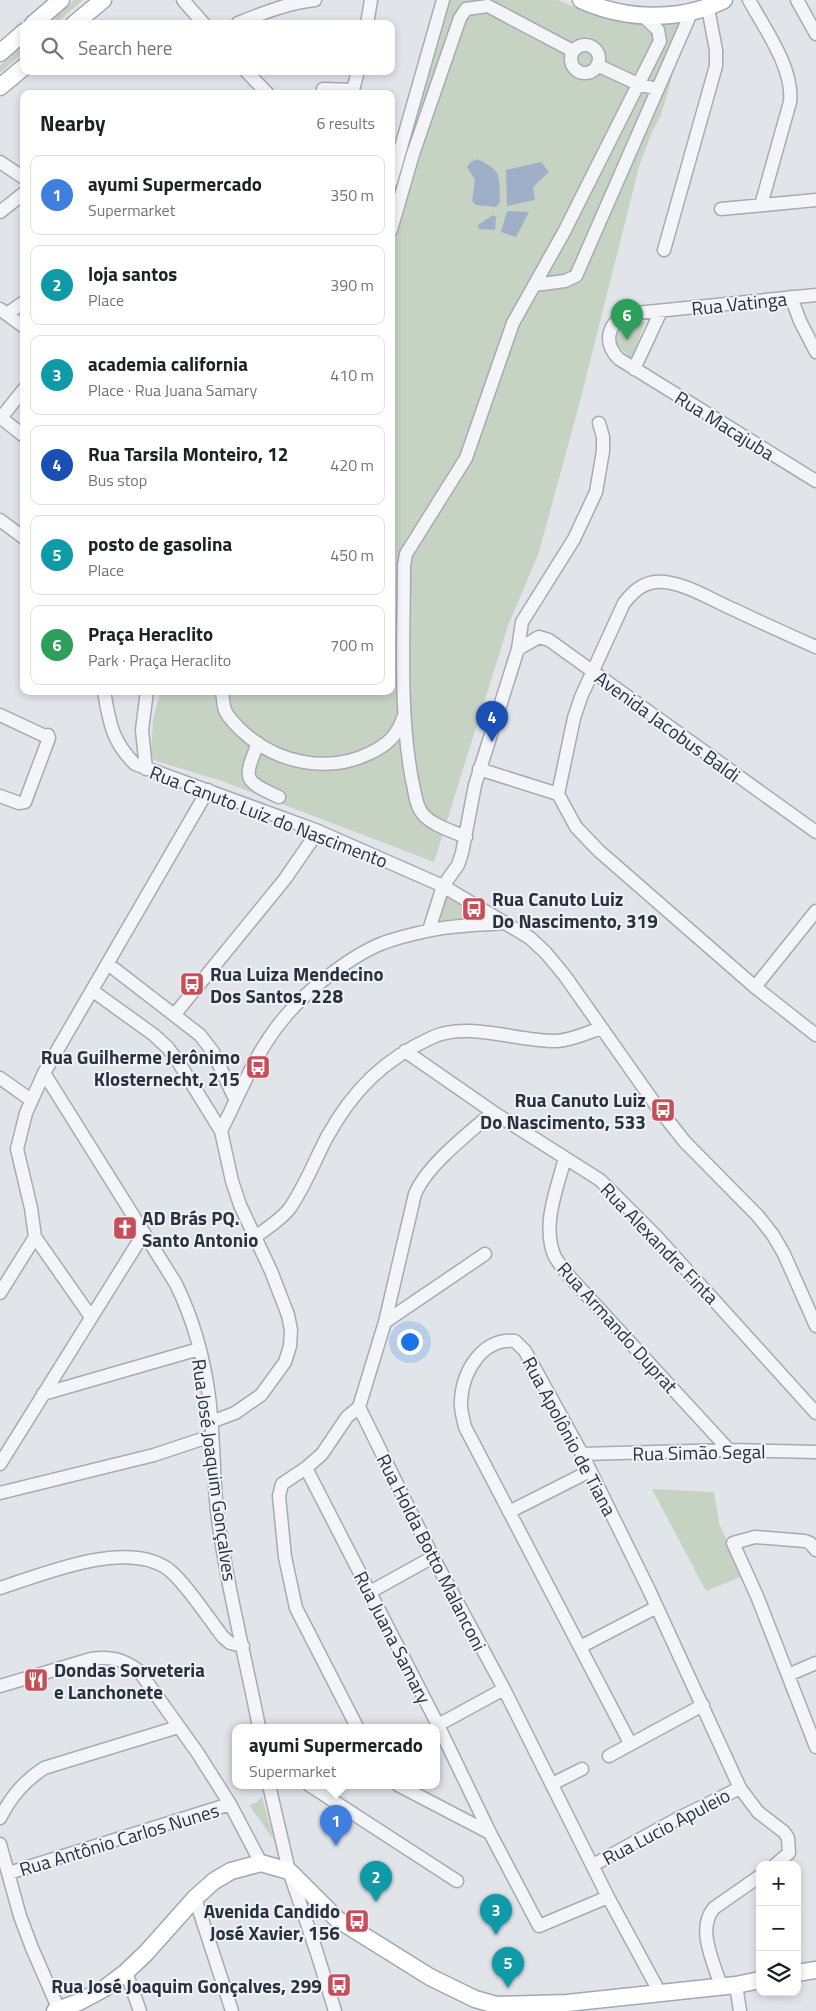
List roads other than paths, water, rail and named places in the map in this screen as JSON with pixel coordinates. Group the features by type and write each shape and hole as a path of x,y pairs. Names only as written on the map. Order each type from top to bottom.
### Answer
{"main road":[{"path":"38,20 61,0"},
{"path":"79,20 103,0"},
{"path":"580,0 608,10 642,15 692,13 724,0"},
{"path":"0,53 20,36"},
{"path":"0,86 20,69"},
{"path":"57,2011 98,1992 126,1972 214,1881 231,1871 261,1863 288,1871 337,1918 374,1943 430,1977 498,2008 516,2005 589,2006 756,1981"},
{"path":"801,1972 816,1970"}],"street":[{"path":"183,0 200,20"},
{"path":"246,20 296,2 315,0"},
{"path":"368,20 371,0"},
{"path":"395,168 443,0"},
{"path":"749,0 786,68 792,90 761,205"},
{"path":"798,0 816,34"},
{"path":"395,216 413,154 460,18 466,9 488,6 573,51 571,60 574,68 582,72 591,71 598,65 638,84 658,89"},
{"path":"664,250 716,66 716,50 708,8"},
{"path":"534,285 565,281 576,276 692,13"},
{"path":"466,837 430,820 422,813 417,802 409,762 404,713 404,565 406,554 466,458 513,323 564,232 660,41 658,30 642,15"},
{"path":"250,75 264,90"},
{"path":"353,90 357,75"},
{"path":"323,89 333,90"},
{"path":"0,162 20,175"},
{"path":"0,212 20,197"},
{"path":"721,209 816,200"},
{"name":"Rua Vatinga","path":"634,369 613,353 609,344 612,326 626,314 816,295"},
{"path":"790,297 816,352"},
{"path":"20,304 4,312 20,324"},
{"path":"634,369 661,311"},
{"name":"Rua Macajuba","path":"634,369 816,482"},
{"path":"20,394 0,418 20,433"},
{"path":"429,930 443,886 458,865 466,837 471,801 479,769 518,649 519,632 522,622 574,539 596,492 604,452 598,423"},
{"path":"0,520 20,535"},
{"path":"816,647 671,583 655,582 642,585 633,591 624,603 581,697 574,718 558,794 576,826 599,851 755,987 816,1035"},
{"name":"Avenida Jacobus Baldi","path":"518,649 533,639 544,638 593,671 816,832"},
{"path":"105,695 112,730 117,742 122,752 140,767"},
{"path":"140,767 146,695"},
{"path":"223,695 225,711 233,722 250,738 273,752 315,765 354,761 381,748 399,731 404,713"},
{"path":"0,715 45,736 48,735 49,741 25,802 19,803 0,796"},
{"path":"258,743 250,765 250,778 256,786 279,796"},
{"name":"Rua Canuto Luiz do Nascimento","path":"140,767 318,831 443,886 530,938 546,953 564,976 684,1142 758,1216 773,1235 784,1254 816,1326"},
{"path":"479,769 558,794"},
{"path":"91,1316 35,1237 31,1208 16,1149 31,1100 44,1073 208,790"},
{"path":"175,1014 285,879 318,831"},
{"path":"755,987 816,911"},
{"path":"221,1131 235,1099 260,1052 283,1018 314,988 345,964 382,944 429,930 506,923"},
{"path":"108,964 200,1035 213,1052 235,1099"},
{"path":"92,991 154,1035 168,1048 221,1131 232,1181 288,1315 291,1330 290,1346 285,1362 261,1395 235,1413 211,1422"},
{"path":"255,1237 278,1220 289,1208 328,1135 357,1091 376,1072 405,1051 434,1036 453,1031 542,1041 559,1041 577,1037 601,1028"},
{"name":"Rua Alexandre Finta","path":"405,1051 493,1112 600,1180 656,1236 816,1413"},
{"name":"Rua José Joaquim Gonçalves","path":"44,1073 176,1284 188,1308 200,1349 209,1397 217,1509 224,1555 258,1724"},
{"path":"0,1078 31,1100"},
{"path":"355,1724 296,1608 285,1557 280,1490 288,1479 306,1468 322,1454 347,1417 359,1407 385,1322 420,1183 493,1112"},
{"name":"Rua Armando Duprat","path":"565,1158 553,1202 550,1226 550,1244 556,1259 569,1276 729,1450"},
{"path":"0,1464 144,1233"},
{"path":"0,1293 35,1237"},
{"path":"385,1322 485,1254"},
{"name":"Rua Apolônio de Tiana","path":"630,1743 465,1427 461,1413 464,1381 472,1364 482,1352 505,1340 515,1341 520,1344 582,1454 657,1607 740,1788 758,1812 784,1832 788,1838 789,1853 780,1861"},
{"path":"43,1394 200,1349"},
{"name":"Rua Holda Botto Malanconi","path":"359,1407 433,1557 504,1690 608,1897 660,1994"},
{"path":"0,1493 154,1455 212,1436"},
{"name":"Rua Simão Segal","path":"582,1454 729,1450 816,1452"},
{"name":"Rua Juana Samary","path":"306,1468 436,1724"},
{"path":"509,1512 590,1471"},
{"path":"816,1550 810,1543 805,1541 755,1538 734,1544 816,1747"},
{"path":"0,1588 91,1562 124,1557 148,1559 169,1570 223,1637 230,1643 243,1646"},
{"path":"370,1592 433,1557"},
{"path":"580,1647 657,1607"},
{"path":"0,1686 91,1658 117,1658 129,1664 139,1671 197,1752 230,1804 261,1863"},
{"path":"788,1675 816,1663"},
{"path":"440,1727 504,1690"},
{"path":"609,1756 703,1705"},
{"path":"0,1818 18,1789 44,1768 178,1727"},
{"name":"Rua Juana Samary","path":"440,1732 539,1926 608,1897"},
{"path":"552,1784 582,1769"},
{"name":"Rua Lucio Apuleio","path":"593,1865 675,1820 740,1788"},
{"path":"270,1789 288,1871 316,1950 334,2011"},
{"path":"315,1789 458,1882"},
{"path":"406,1789 490,1833"},
{"name":"Rua Antônio Carlos Nunes","path":"9,1873 230,1804"},
{"path":"0,1844 20,1916 57,2011"},
{"path":"740,2011 706,1933 708,1914 756,1879"},
{"path":"196,1898 232,2011"},
{"path":"126,1972 140,2011"}],"water":[{"path":"477,159 491,167 498,175 500,202 496,207 476,205 472,201 475,180 467,167"},
{"path":"541,162 549,172 533,187 535,200 507,206 506,170"},
{"path":"507,211 529,212 516,237 501,232"},
{"path":"493,215 496,217 495,230 479,229 478,225"}],"place":[{"name":"Praça Heraclito","path":"627,340"},
{"name":"Rua Tarsila Monteiro, 12","path":"492,742"},
{"name":"Rua Canuto Luiz Do Nascimento, 319","path":"474,909"},
{"name":"Rua Luiza Mendecino Dos Santos, 228","path":"192,984"},
{"name":"Rua Guilherme Jerônimo Klosternecht, 215","path":"258,1067"},
{"name":"Rua Canuto Luiz Do Nascimento, 533","path":"663,1110"},
{"name":"AD Brás PQ. Santo Antonio","path":"125,1228"},
{"name":"Dondas Sorveteria e Lanchonete","path":"36,1680"},
{"name":"ayumi Supermercado","path":"336,1846"},
{"name":"loja santos","path":"376,1902"},
{"name":"Avenida Candido José Xavier, 156","path":"357,1921"},
{"name":"academia california","path":"496,1935"},
{"name":"Rua José Joaquim Gonçalves, 299","path":"339,1985"},
{"name":"posto de gasolina","path":"508,1988"}]}
